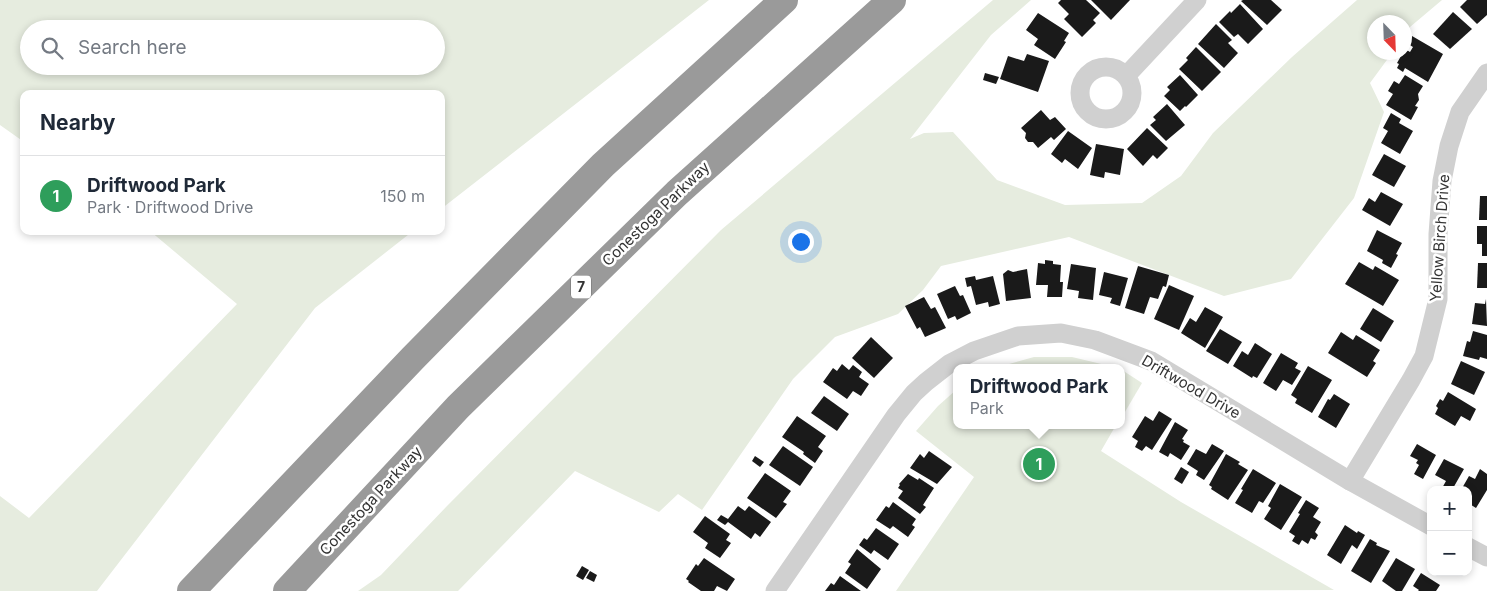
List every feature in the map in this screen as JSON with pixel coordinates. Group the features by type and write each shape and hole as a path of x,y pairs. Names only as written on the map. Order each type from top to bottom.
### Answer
{"highway":[{"path":"191,591 413,358 603,165 784,0"},
{"name":"Conestoga Parkway","path":"287,591 458,407 677,193 892,0"}],"street":[{"path":"1126,76 1197,0"},
{"name":"Yellow Birch Drive","path":"1350,481 1424,356 1438,299 1439,225 1442,182 1449,146 1460,112 1487,73"},
{"name":"Driftwood Drive","path":"775,591 896,415 914,393 950,364 974,351 1018,336 1061,333 1095,340 1151,360 1350,481 1427,524"},
{"path":"1472,548 1487,557"}],"shaded area":[{"path":"0,0 709,0 445,206 445,90 20,90 20,139 0,125"},
{"path":"993,0 1031,0 991,35 910,139 924,133 953,132 997,180 1065,205 1142,203 1181,176 1213,133 1292,57 1357,0 1442,0 1412,25 1412,15 1367,15 1367,60 1387,60 1370,83 1384,112 1354,198 1291,279 1224,296 1069,237 941,266 923,290 898,314 835,337 793,379 702,510 678,494 659,512 575,471 458,591 358,591 381,575 721,230"},
{"path":"155,235 408,235 315,308 97,591 0,591 0,496 29,518 237,304"},
{"path":"1034,357 1072,357 1101,364 1009,364"},
{"path":"1125,372 1142,383 1125,412"},
{"path":"953,393 953,429 1114,429 1101,451 1181,502 1334,590 896,591 974,477 916,431 938,406"}],"building":[{"path":"1061,0 1086,0 1100,13 1093,20 1096,23 1082,37 1064,19 1069,14 1058,3"},
{"path":"1091,0 1130,0 1111,20"},
{"path":"1271,0 1282,10 1267,25 1241,1"},
{"path":"1467,0 1487,0 1487,15 1477,24 1460,7"},
{"path":"1240,4 1263,29 1248,44 1238,34 1234,37 1219,22"},
{"path":"1453,12 1472,29 1450,49 1433,34"},
{"path":"1038,13 1069,33 1064,41 1066,42 1055,59 1034,45 1038,39 1026,30"},
{"path":"1216,24 1232,40 1228,43 1238,53 1224,68 1198,44"},
{"path":"1412,36 1443,54 1428,82 1405,68 1403,72 1397,68 1399,60 1412,60"},
{"path":"1196,47 1221,72 1202,91 1179,69 1188,60 1186,58"},
{"path":"1027,54 1049,61 1038,92 1000,79 1008,56 1024,61"},
{"path":"985,73 999,77 996,84 983,80"},
{"path":"1180,75 1198,95 1180,111 1164,96 1170,90 1167,87"},
{"path":"1405,75 1423,86 1418,94 1419,100 1415,106 1418,107 1411,120 1386,105 1393,94 1388,91 1394,81 1399,84"},
{"path":"1167,104 1185,125 1166,141 1150,125 1156,120 1153,117"},
{"path":"1041,110 1050,120 1055,117 1066,129 1054,140 1051,137 1038,148 1033,142 1028,142 1025,138 1026,133 1021,128"},
{"path":"1391,113 1401,119 1399,123 1413,131 1400,154 1381,143 1388,131 1383,128"},
{"path":"1147,128 1168,148 1157,159 1153,155 1143,166 1127,149"},
{"path":"1068,131 1092,148 1078,169 1065,159 1062,163 1051,154"},
{"path":"1096,144 1124,149 1120,175 1105,172 1104,178 1090,175"},
{"path":"1384,154 1406,166 1394,187 1372,175"},
{"path":"1381,192 1403,204 1390,226 1362,210 1369,198 1375,202"},
{"path":"1480,196 1487,196 1487,220 1479,220"},
{"path":"1477,226 1487,226 1487,256 1482,256 1482,244 1477,244"},
{"path":"1377,230 1402,243 1391,268 1382,263 1383,260 1367,251"},
{"path":"1045,260 1061,265 1060,282 1063,282 1062,297 1047,297 1048,285 1036,285 1038,263 1045,264"},
{"path":"1359,262 1373,270 1375,266 1399,280 1383,306 1345,284"},
{"path":"1478,263 1487,263 1487,288 1477,288"},
{"path":"1071,264 1096,268 1093,300 1078,298 1079,291 1067,289"},
{"path":"1138,266 1169,275 1166,287 1163,286 1158,299 1150,297 1144,314 1125,308"},
{"path":"1027,269 1031,298 1006,301 1003,274 1008,270 1013,272"},
{"path":"1104,272 1128,278 1120,306 1110,303 1112,298 1099,295"},
{"path":"975,276 976,280 993,276 1000,304 989,307 988,302 976,305 971,286 967,287 965,278"},
{"path":"1169,285 1194,296 1179,330 1154,319"},
{"path":"955,286 960,296 963,295 971,313 957,320 955,316 948,319 937,294"},
{"path":"924,297 931,309 935,307 946,328 925,337 920,327 917,329 905,306"},
{"path":"1486,299 1487,326 1472,324 1475,303 1485,304"},
{"path":"1205,307 1223,317 1205,348 1181,333 1190,318 1196,322"},
{"path":"1373,308 1394,321 1381,342 1360,329"},
{"path":"1220,329 1242,342 1228,364 1206,351"},
{"path":"1473,331 1487,335 1487,359 1480,357 1479,360 1463,356 1467,341 1470,342"},
{"path":"1341,332 1353,340 1356,335 1380,350 1373,361 1376,363 1367,377 1328,353"},
{"path":"871,337 893,358 874,378 852,358"},
{"path":"1255,343 1272,354 1257,378 1253,376 1252,378 1233,366 1242,351 1248,355"},
{"path":"1281,353 1298,363 1295,368 1301,371 1292,385 1283,380 1276,391 1263,383"},
{"path":"1461,361 1485,372 1474,395 1451,384"},
{"path":"842,364 849,370 853,365 862,372 859,377 869,384 861,396 853,391 847,399 823,382 833,368 837,371"},
{"path":"1308,366 1332,380 1312,413 1295,403 1297,399 1291,395"},
{"path":"1448,392 1476,409 1470,421 1461,416 1455,426 1435,414 1438,408 1436,406 1440,399 1443,401"},
{"path":"1334,394 1350,404 1336,428 1318,417 1328,399 1330,400"},
{"path":"824,396 849,414 837,431 811,413"},
{"path":"1159,411 1172,419 1152,450 1146,446 1142,451 1135,447 1138,441 1132,437 1145,416 1153,421"},
{"path":"797,416 826,436 818,447 823,451 815,463 803,454 804,452 782,437"},
{"path":"1175,422 1188,430 1182,439 1184,440 1183,442 1190,446 1181,460 1170,453 1168,457 1159,452"},
{"path":"1212,444 1224,451 1204,480 1196,475 1198,471 1187,464 1196,449 1206,454"},
{"path":"1417,444 1436,455 1423,479 1414,474 1419,465 1416,463 1418,460 1410,456"},
{"path":"783,446 813,467 800,486 769,465"},
{"path":"929,451 952,467 937,484 910,468 920,454 924,458"},
{"path":"1226,454 1240,462 1238,464 1248,470 1228,500 1211,489 1212,487 1209,485"},
{"path":"755,456 764,462 760,467 752,461"},
{"path":"1444,459 1464,469 1454,486 1443,486 1446,481 1435,475"},
{"path":"1181,467 1189,472 1182,484 1174,479"},
{"path":"1253,469 1276,483 1263,503 1259,501 1252,513 1235,503"},
{"path":"1480,469 1487,474 1487,490 1476,508 1472,506 1472,486 1463,486 1469,476 1475,479"},
{"path":"765,473 791,491 783,502 787,504 776,518 747,498"},
{"path":"908,474 918,480 919,478 934,488 923,505 926,507 920,514 898,498 903,491 898,488 899,484"},
{"path":"1280,484 1302,497 1281,530 1264,519 1271,508 1268,506"},
{"path":"1306,500 1319,508 1313,517 1321,522 1315,532 1318,535 1315,540 1311,538 1308,544 1302,540 1299,545 1292,541 1295,536 1289,532"},
{"path":"893,502 916,519 912,525 915,527 908,537 893,526 890,529 876,520 886,506 889,508"},
{"path":"738,506 745,511 749,506 771,522 760,537 755,533 751,539 728,522 725,525 717,520 721,515 728,519"},
{"path":"705,516 730,534 726,540 731,543 720,558 705,548 708,543 693,532"},
{"path":"1345,525 1357,533 1358,531 1365,535 1357,549 1352,545 1341,564 1327,555"},
{"path":"876,528 899,544 888,560 874,550 871,554 859,545 864,538 867,540"},
{"path":"1370,539 1377,543 1376,545 1390,551 1371,583 1351,571"},
{"path":"857,549 881,569 867,589 845,573 851,564 848,562"},
{"path":"704,558 735,579 727,591 717,586 714,591 701,591 688,582 686,579 696,564 698,566"},
{"path":"1396,558 1415,569 1402,591 1396,591 1382,581"},
{"path":"582,566 589,570 583,580 576,576"},
{"path":"590,571 597,575 594,582 586,578"},
{"path":"1421,573 1440,585 1436,591 1418,591 1413,586"},
{"path":"840,576 861,591 825,591 831,583 834,585"}],"place":[{"name":"Driftwood Park","path":"1039,464"}]}
